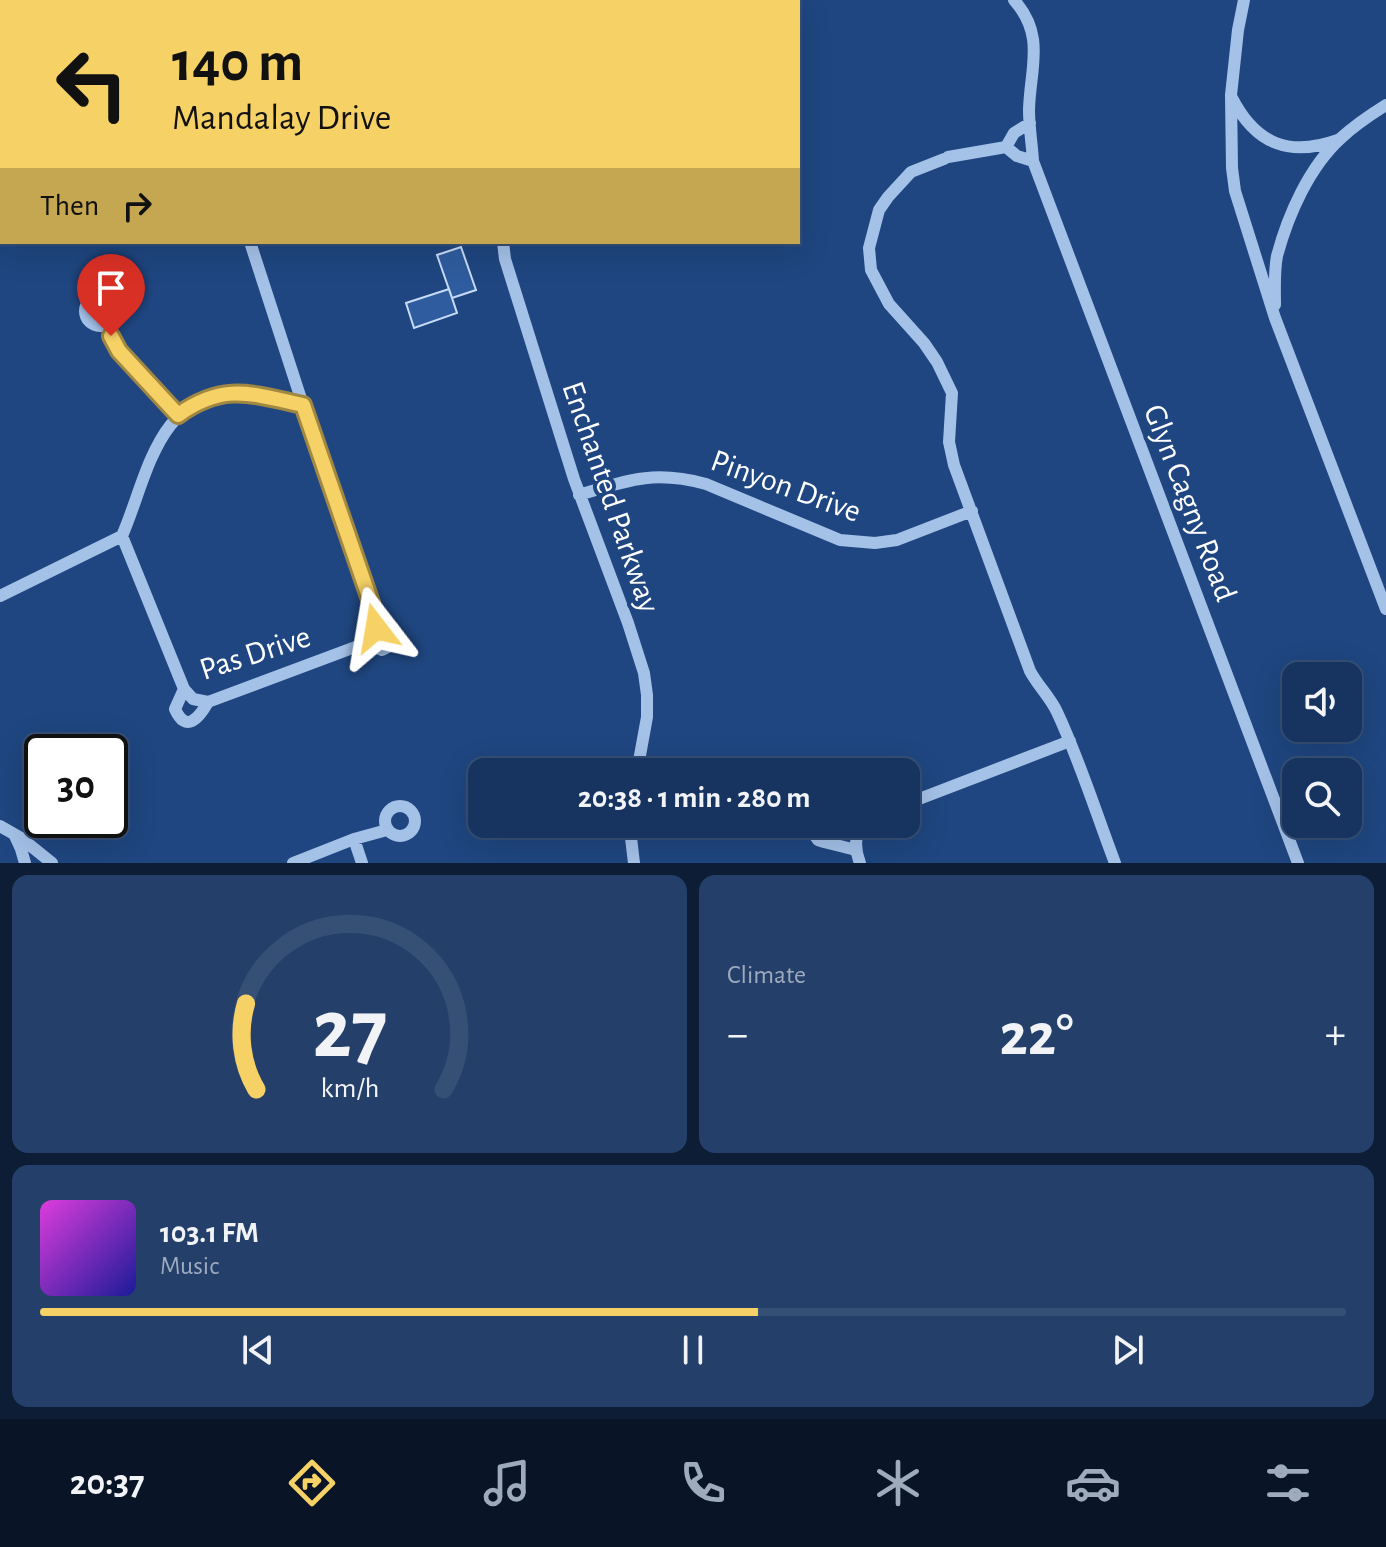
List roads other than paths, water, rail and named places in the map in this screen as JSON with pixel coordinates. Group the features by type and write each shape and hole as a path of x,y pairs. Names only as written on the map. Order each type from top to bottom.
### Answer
{"street":[{"name":"Glyn Cagny Road","path":"1014,0 1028,20 1034,47 1029,112 1033,161 1298,863"},
{"path":"1244,0 1231,95 1235,191 1275,318 1386,609"},
{"path":"1231,95 1251,126 1285,147 1317,147 1338,140"},
{"path":"1275,318 1277,259 1308,181 1338,140 1386,105"},
{"path":"1006,147 1014,133 1030,123"},
{"path":"1033,161 1017,156 1006,147 946,158 911,172 879,210 869,248 871,270 889,304 937,362 952,393 949,442 954,465 1030,671 1049,697 1070,741 1115,863"},
{"path":"251,244 377,620 370,638 382,650 392,645 395,631 377,620"},
{"name":"Enchanted Parkway","path":"503,244 520,311 579,495 644,673 647,717 640,758"},
{"path":"106,325 119,351 178,415"},
{"path":"208,702 195,721 185,720 177,714 175,709 188,694 122,536 148,464 168,426 178,415 195,403 229,394 258,394 303,405"},
{"name":"Pinyon Drive","path":"579,495 633,479 688,479 840,540 875,543 897,540 972,511"},
{"path":"0,596 122,536"},
{"name":"Pas Drive","path":"188,694 208,702 370,638"},
{"path":"920,799 1070,741"},
{"path":"0,826 52,863"},
{"path":"293,863 354,839 387,830"},
{"path":"13,833 25,863"},
{"path":"631,838 634,863"},
{"path":"817,838 856,850"},
{"path":"857,838 856,850 860,863"},
{"path":"354,839 362,863"}]}
